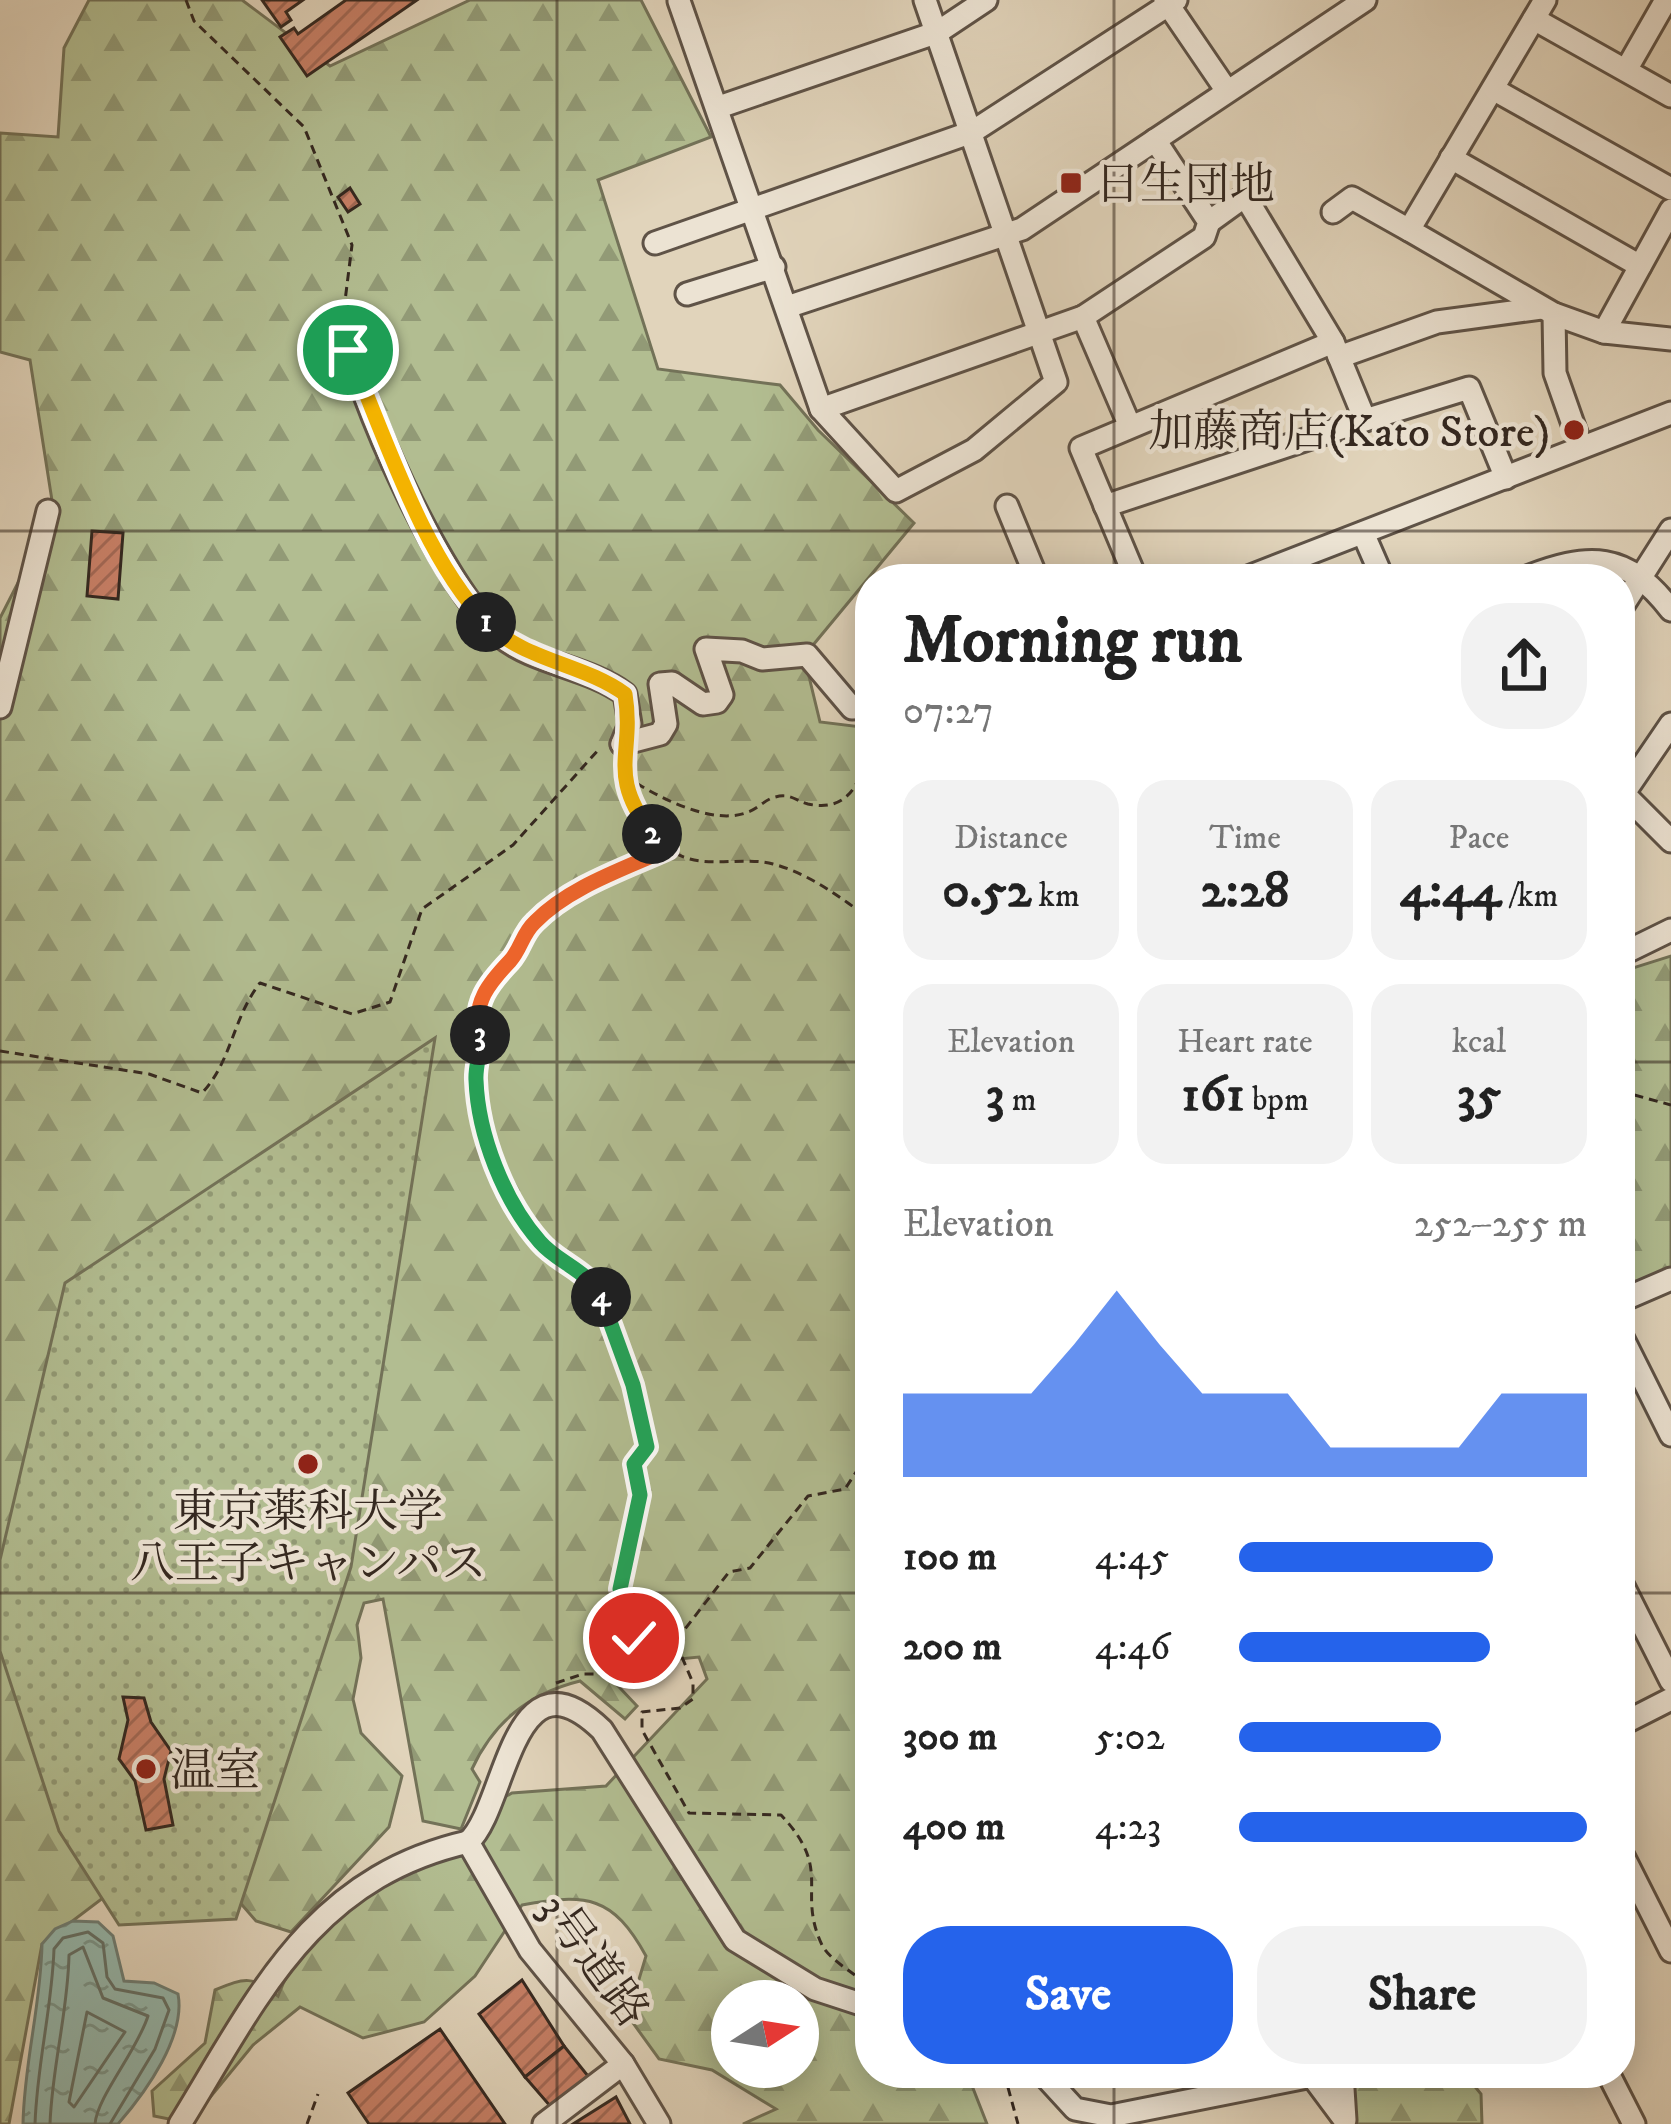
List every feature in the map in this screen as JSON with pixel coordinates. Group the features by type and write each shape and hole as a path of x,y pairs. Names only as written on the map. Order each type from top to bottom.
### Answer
{"street":[{"path":"680,0 821,409 896,491 974,450 1056,382 925,0"},
{"path":"719,107 938,32 986,0"},
{"path":"787,308 1007,234 1365,0"},
{"path":"1626,70 1666,0"},
{"path":"656,243 972,131 1170,2 1227,91"},
{"path":"1409,230 1540,9 1671,96"},
{"path":"1493,88 1671,189"},
{"path":"1154,140 1208,221"},
{"path":"1451,158 1640,266"},
{"path":"821,409 1083,317 1204,237 1208,221 1245,196 1336,349 1365,420"},
{"path":"1333,212 1352,199 1548,311 1604,332 1671,339"},
{"path":"1604,332 1671,210"},
{"path":"687,294 773,267"},
{"path":"1130,564 1081,448 1129,424 1336,349 1437,322 1548,311"},
{"path":"1548,311 1556,373 1581,447"},
{"path":"1083,317 1129,424"},
{"path":"343,321 348,350 407,486 467,602 501,637 604,679 625,694 628,715 622,744 660,734 666,724 660,684 672,683 703,704 718,702 718,678 706,649 715,646 762,659 807,655 838,698 855,708"},
{"path":"1105,506 1469,388 1506,478"},
{"path":"1282,564 1671,413"},
{"path":"1007,506 1031,564"},
{"path":"0,707 48,511"},
{"path":"1635,588 1671,530"},
{"path":"1363,533 1376,564"},
{"path":"1635,572 1644,575 1671,610"},
{"path":"1635,773 1671,724"},
{"path":"1635,804 1671,841"},
{"path":"1635,948 1671,930"},
{"path":"1635,1294 1671,1280"},
{"path":"1635,1363 1671,1435"},
{"path":"1635,1610 1671,1681"},
{"path":"1635,1717 1671,1699"},
{"path":"180,2124 279,1962 345,1896 405,1860 468,1842 483,1822 515,1736 544,1710 562,1707 585,1714 602,1730 735,1940 815,1989 855,2002"},
{"name":"3号道路","path":"468,1842 530,1950 623,2063 658,2124"},
{"path":"1635,1880 1671,1952"},
{"path":"544,2124 623,2063"},
{"path":"1056,2088 1075,2109 1111,2116 1252,2088"},
{"path":"1321,2088 1345,2121"},
{"path":"1343,2088 1345,2121"},
{"path":"1616,2088 1634,2124"}],"path":[{"path":"186,0 194,21 304,127 352,245 343,321"},
{"path":"0,1052 148,1074 202,1093 221,1072 244,1003 260,983 352,1014 390,1002 422,909 513,845 628,715"},
{"path":"622,744 622,773 631,806 668,849 692,859 768,862 804,874 855,909"},
{"path":"622,773 697,811 719,815 748,812 772,798 791,795 808,804 830,803 855,788"},
{"path":"668,849 569,897 522,935 516,956 489,981 476,1017 482,1041 476,1075 480,1120 518,1216 549,1252 598,1289 622,1353 647,1447 634,1464 640,1495 620,1589 634,1638 675,1642"},
{"path":"1635,1095 1671,1105"},
{"path":"544,1710 557,1681 583,1674 640,1674 675,1642 728,1572 750,1568 808,1496 845,1490 855,1474"},
{"path":"675,1642 693,1683 694,1699 680,1708 642,1712 642,1730 689,1813 782,1815 791,1825 813,1859 812,1910 823,1949 855,1975"},
{"path":"1008,2088 1018,2124"},
{"path":"312,2123 318,2094"}],"green space":[{"path":"89,0 242,0 330,66 470,0 641,0 711,137 598,180 658,369 780,385 818,430 914,523 880,564 855,564 855,594 804,656 820,722 855,726 855,2088 973,2088 987,2124 743,2124 776,2109 742,2088 819,2088 819,1980 711,1980 711,2070 659,2059 628,2016 646,1956 609,1910 564,1899 522,1905 475,1976 424,2022 363,2038 300,2007 253,2045 189,2123 154,2116 152,2091 205,2043 215,1990 248,1981 278,1996 293,1965 336,1917 391,1883 482,1841 501,1799 512,1793 606,1786 707,1679 699,1657 658,1661 602,1624 587,1638 603,1670 637,1706 625,1719 580,1681 529,1702 502,1724 481,1752 472,1769 480,1782 461,1829 423,1821 383,1599 364,1603 357,1625 361,1658 353,1699 361,1733 402,1776 389,1827 291,1932 256,1921 223,1883 157,1857 42,1944 9,2124 0,2124 0,618 27,565 56,526 30,360 0,352 0,133 58,137 64,48"},
{"path":"1671,956 1671,1269 1635,1282 1635,967"},
{"path":"435,1038 351,1567 236,1919 119,1925 59,1831 0,1651 0,1560 65,1283"},
{"path":"1344,2088 1476,2088 1481,2094 1482,2124 1355,2124"}],"water":[{"path":"73,1921 98,1922 113,1936 124,1981 154,1983 178,1994 176,2028 151,2080 118,2124 23,2124 42,1944 55,1929"}],"building":[{"path":"262,0 303,0 286,12 291,20 281,27"},
{"path":"346,0 417,0 307,76 280,37 294,28 298,34"},
{"path":"350,188 360,204 348,212 338,197"},
{"path":"92,531 123,533 118,599 87,596"},
{"name":"温室","path":"123,1697 144,1698 151,1722 171,1751 164,1779 173,1825 146,1830 135,1781 119,1759 128,1720"},
{"path":"522,1980 564,2046 525,2077 479,2014"},
{"path":"440,2029 505,2124 369,2124 348,2093"},
{"path":"564,2046 588,2076 551,2107 525,2077"},
{"path":"616,2097 630,2124 573,2124"}],"place":[{"name":"日生団地","path":"1071,183"},
{"name":"加藤商店(Kato Store)","path":"1574,430"},
{"name":"東京薬科大学 八王子キャンパス","path":"308,1464"},
{"name":"温室","path":"146,1769"}],"route":[{"path":"348,350 407,486 467,602 501,637 604,679 625,694 630,724 622,744 622,773 631,806 668,849 586,887 539,916 522,935 516,956 489,981 476,1017 482,1041 476,1075 480,1120 518,1216 549,1252 598,1289 633,1385 647,1447 634,1464 640,1495 620,1589 634,1638"}]}
